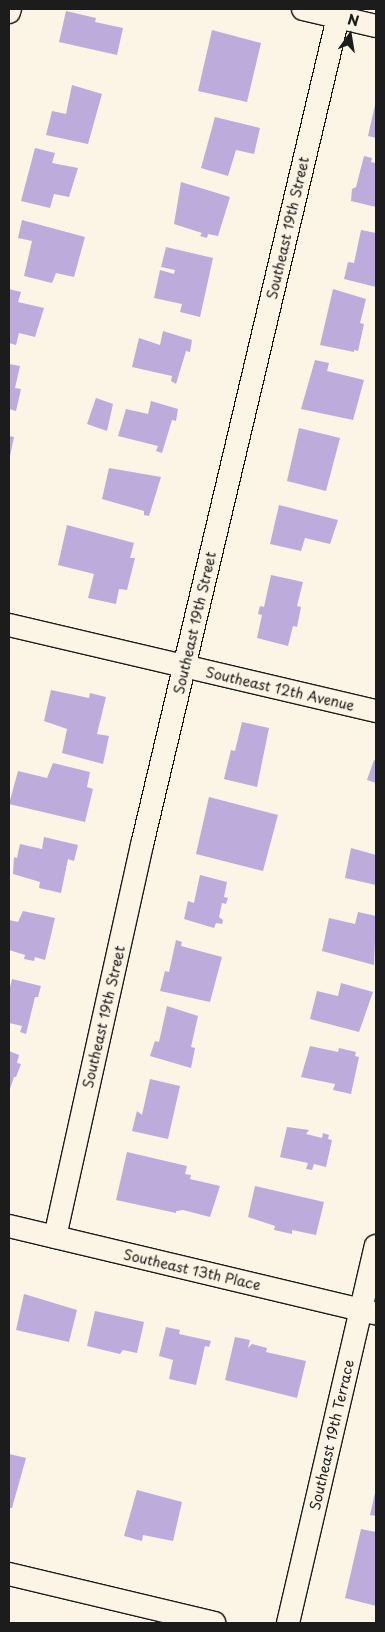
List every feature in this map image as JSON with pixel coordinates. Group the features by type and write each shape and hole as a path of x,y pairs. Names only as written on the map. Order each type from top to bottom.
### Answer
{"street":[{"path":"303,9 339,13 376,26"},
{"name":"Southeast 19th Street","path":"55,1237 185,666 339,13"},
{"name":"Southeast 12th Avenue","path":"9,625 376,711"},
{"name":"Southeast 13th Place","path":"9,1226 369,1311"},
{"name":"Southeast 19th Terrace","path":"288,1623 369,1311 376,1246"},
{"path":"9,1574 214,1623"}],"building":[{"path":"66,11 96,18 95,22 123,28 117,55 59,42"},
{"path":"212,30 261,43 247,102 198,91"},
{"path":"72,85 102,94 88,144 46,135 52,111 66,114"},
{"path":"376,105 376,138 368,136"},
{"path":"215,117 260,128 254,154 236,150 228,176 201,168"},
{"path":"35,148 55,153 52,163 78,168 69,197 54,194 50,208 21,201"},
{"path":"364,156 372,158 371,162 376,163 376,207 351,201 352,189 356,187"},
{"path":"181,182 230,197 218,236 208,234 207,238 200,236 202,233 174,224"},
{"path":"22,220 85,237 74,277 56,273 52,283 24,276 32,241 18,238"},
{"path":"361,230 376,233 376,287 344,279 348,262 354,263"},
{"path":"166,247 213,258 200,317 180,312 182,304 154,298 160,270 174,274 175,270 161,267"},
{"path":"9,289 21,292 18,302 44,308 35,337 19,333 16,345 9,343"},
{"path":"333,289 366,299 360,323 364,324 358,351 354,350 354,352 320,345"},
{"path":"163,331 192,340 190,352 186,351 176,384 171,381 172,376 132,367 139,338 160,345"},
{"path":"315,360 329,363 327,371 364,380 353,420 301,409"},
{"path":"9,364 20,366 15,388 21,389 16,411 9,409"},
{"path":"96,398 113,404 107,431 87,424"},
{"path":"151,401 178,409 176,421 172,420 162,453 156,451 158,446 118,436 126,409 148,414"},
{"path":"299,428 340,438 326,491 287,481"},
{"path":"9,436 14,437 10,456 9,456"},
{"path":"109,468 161,477 149,516 144,515 144,511 102,499"},
{"path":"279,505 338,520 330,544 305,538 301,551 270,544"},
{"path":"67,525 134,543 130,558 135,558 127,590 119,589 116,604 88,598 94,574 58,565"},
{"path":"271,575 303,582 297,606 301,607 297,627 293,626 288,646 257,638 262,615 258,614 260,606 264,607"},
{"path":"51,690 89,698 90,693 106,697 97,734 109,736 103,764 62,753 67,729 44,721"},
{"path":"242,722 269,728 257,787 224,779 231,750 235,751"},
{"path":"374,760 376,761 376,783 367,780"},
{"path":"53,763 90,772 87,787 93,789 85,822 9,804 18,771 47,778"},
{"path":"209,797 278,815 263,871 196,854"},
{"path":"44,837 78,845 74,861 68,859 61,893 39,888 40,882 13,874 14,857 17,858 20,844 42,849"},
{"path":"351,848 376,855 376,885 345,878"},
{"path":"200,875 227,882 224,897 228,898 226,904 222,903 219,917 223,920 222,924 216,923 214,928 184,919 188,901 194,903"},
{"path":"23,911 55,918 45,960 35,957 34,961 24,959 25,955 9,950 9,920 18,922"},
{"path":"358,912 376,916 374,965 322,951 329,918 355,924"},
{"path":"176,940 182,942 181,946 222,957 210,1002 160,991 165,971 169,972"},
{"path":"12,979 41,986 38,997 35,997 26,1034 20,1032 22,1026 9,1023 9,991"},
{"path":"341,983 373,992 359,1032 310,1019 317,991 338,996"},
{"path":"167,1006 198,1016 191,1047 195,1048 191,1068 150,1056 155,1041 159,1042"},
{"path":"310,1046 338,1052 339,1048 356,1052 355,1056 359,1057 351,1094 333,1090 335,1084 301,1077"},
{"path":"9,1051 19,1055 17,1063 21,1064 9,1092"},
{"path":"150,1079 180,1086 168,1139 132,1131 137,1111 142,1115"},
{"path":"287,1127 309,1130 306,1134 322,1138 323,1133 329,1135 328,1139 332,1140 326,1167 314,1164 312,1170 306,1169 308,1163 280,1157"},
{"path":"127,1152 187,1166 185,1174 191,1175 190,1179 220,1186 210,1217 183,1210 176,1211 176,1213 116,1200"},
{"path":"255,1186 324,1202 316,1235 292,1230 292,1234 274,1230 275,1226 248,1217"},
{"path":"24,1294 77,1310 69,1342 16,1330"},
{"path":"95,1311 144,1322 137,1353 123,1350 120,1354 87,1346"},
{"path":"166,1327 180,1330 179,1334 211,1341 209,1347 205,1346 196,1385 169,1379 173,1360 159,1356"},
{"path":"235,1337 250,1340 248,1348 252,1344 267,1348 266,1352 306,1361 297,1398 225,1380"},
{"path":"9,1454 26,1458 12,1508 9,1508"},
{"path":"137,1490 182,1502 173,1541 143,1535 142,1541 124,1536"},
{"path":"376,1493 376,1516 370,1515"},
{"path":"361,1529 376,1532 376,1606 345,1598"}]}
